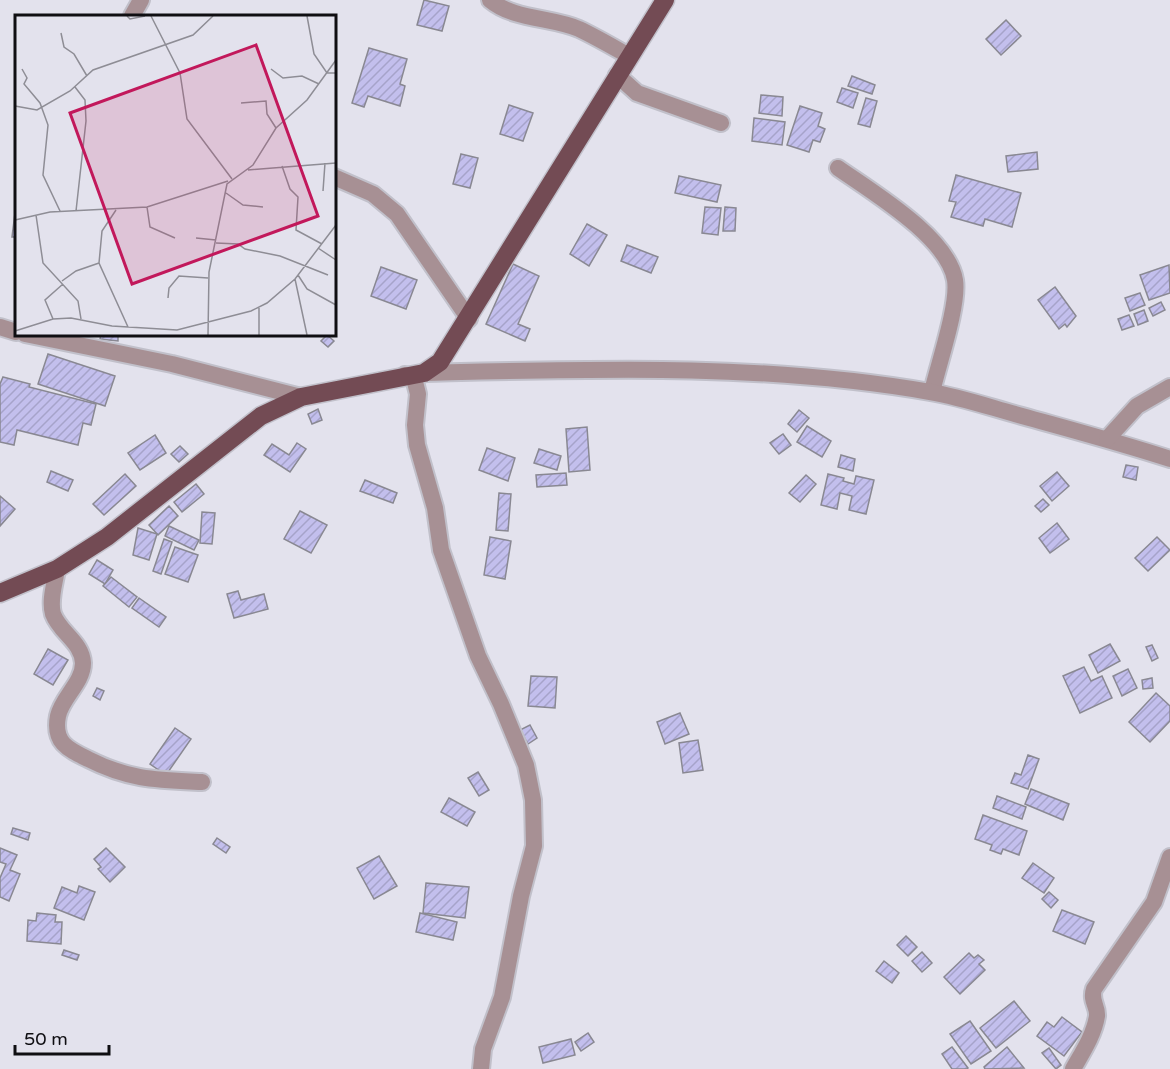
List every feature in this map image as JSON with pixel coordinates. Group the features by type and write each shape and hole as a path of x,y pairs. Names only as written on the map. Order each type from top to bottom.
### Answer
{"main road":[{"path":"0,593 57,569 106,537 261,416 301,398 405,375 424,373 440,362 469,319 665,0"}],"street":[{"path":"133,15 141,0"},
{"path":"490,0 499,8 579,29 629,56"},
{"path":"617,75 637,93 721,123"},
{"path":"838,168 918,226 941,249 955,280 952,309 932,392"},
{"path":"336,178 373,194 397,214 469,319"},
{"path":"0,327 15,332"},
{"path":"44,336 100,342 301,398"},
{"path":"424,373 595,369 732,371 834,379 932,392 1107,439 1170,459"},
{"path":"405,375 414,378 417,387 415,425 417,445 435,508 441,550 478,656 526,765 533,800 534,846 521,896 502,997 483,1049 481,1069"},
{"path":"1107,439 1137,406 1170,387"},
{"path":"57,569 52,600 53,614 82,653 83,665 82,673 64,699 58,715 59,741 69,750 105,768 130,777 202,782"},
{"path":"1073,1069 1087,1045 1096,1018 1097,1011 1092,1001 1094,989 1150,909 1170,857"}],"building":[{"path":"424,0 449,6 442,31 417,25"},
{"path":"1006,20 1021,36 1001,55 986,39"},
{"path":"369,48 407,59 400,84 405,86 400,106 368,96 364,107 352,103"},
{"path":"852,76 875,85 872,94 848,86"},
{"path":"842,88 858,93 853,108 837,102"},
{"path":"761,95 783,97 782,116 759,113"},
{"path":"866,98 877,101 870,127 858,124"},
{"path":"509,105 533,113 523,141 500,134"},
{"path":"800,106 822,113 818,126 825,129 820,142 813,140 809,152 787,145"},
{"path":"754,118 785,122 782,145 752,141"},
{"path":"1037,152 1038,169 1008,172 1006,156"},
{"path":"461,154 478,158 470,188 453,184"},
{"path":"956,175 1021,193 1012,227 985,219 983,226 951,217 956,202 949,201"},
{"path":"679,176 721,185 717,202 675,193"},
{"path":"705,207 721,208 718,235 702,233"},
{"path":"725,207 736,208 735,231 723,231"},
{"path":"15,213 15,237 12,237"},
{"path":"587,224 607,235 589,266 570,254"},
{"path":"627,245 658,257 651,273 621,261"},
{"path":"513,264 539,276 518,324 530,329 525,341 486,324"},
{"path":"1169,265 1170,293 1149,300 1140,275"},
{"path":"381,267 417,280 406,309 371,296"},
{"path":"1055,287 1076,316 1067,327 1065,324 1059,329 1038,300"},
{"path":"1140,293 1145,305 1130,311 1125,298"},
{"path":"1161,302 1165,310 1153,316 1149,308"},
{"path":"1144,310 1148,321 1138,325 1134,314"},
{"path":"1129,315 1134,326 1122,330 1118,319"},
{"path":"101,336 118,336 118,341 100,339"},
{"path":"328,336 334,341 328,347 321,341"},
{"path":"48,354 115,376 105,406 38,384"},
{"path":"3,377 30,384 29,387 96,404 91,425 83,423 78,445 17,430 14,445 0,442 0,384"},
{"path":"318,409 322,420 312,424 308,414"},
{"path":"799,410 809,418 797,432 788,424"},
{"path":"807,426 831,441 822,457 797,442"},
{"path":"587,427 590,470 569,472 566,429"},
{"path":"783,434 791,445 779,454 770,443"},
{"path":"155,435 166,453 140,470 128,453"},
{"path":"297,443 306,449 290,472 264,455 272,444 289,455"},
{"path":"180,446 188,454 179,462 171,454"},
{"path":"487,448 515,458 508,481 479,470"},
{"path":"539,449 561,456 557,470 534,463"},
{"path":"841,455 855,459 853,471 838,467"},
{"path":"1126,465 1138,467 1136,480 1123,477"},
{"path":"51,471 73,480 68,491 47,482"},
{"path":"1057,472 1069,486 1052,501 1040,486"},
{"path":"566,473 567,485 537,487 536,475"},
{"path":"125,474 136,486 104,515 93,504"},
{"path":"828,474 844,478 843,481 854,484 856,476 874,480 866,514 849,510 852,496 840,493 837,509 821,505"},
{"path":"806,475 816,484 800,502 789,493"},
{"path":"365,480 397,493 393,503 360,491"},
{"path":"196,484 204,494 182,512 174,502"},
{"path":"499,493 511,494 508,531 496,530"},
{"path":"0,496 15,509 0,526"},
{"path":"1043,499 1049,505 1041,512 1035,506"},
{"path":"169,506 178,516 158,535 149,525"},
{"path":"300,511 327,525 311,553 284,539"},
{"path":"202,512 215,513 212,544 200,543"},
{"path":"1057,523 1069,539 1050,553 1039,538"},
{"path":"169,526 199,540 194,550 165,536"},
{"path":"138,528 157,534 149,560 133,555"},
{"path":"490,537 511,541 505,579 484,575"},
{"path":"1157,537 1170,550 1148,571 1135,558"},
{"path":"164,539 172,542 161,574 153,571"},
{"path":"175,547 198,555 188,582 165,574"},
{"path":"97,560 113,570 105,584 89,574"},
{"path":"111,577 137,597 129,607 103,586"},
{"path":"238,591 241,600 264,594 268,609 234,618 227,594"},
{"path":"139,598 166,617 159,627 132,608"},
{"path":"1110,644 1120,661 1098,673 1089,655"},
{"path":"1152,645 1158,658 1152,661 1146,647"},
{"path":"48,649 68,660 53,685 34,674"},
{"path":"1084,667 1091,681 1102,676 1112,698 1080,713 1063,676"},
{"path":"1128,669 1137,688 1122,696 1113,676"},
{"path":"531,676 557,677 555,708 528,706"},
{"path":"1152,678 1153,688 1143,689 1142,680"},
{"path":"97,688 104,691 100,700 93,696"},
{"path":"1156,693 1170,706 1170,721 1150,742 1129,722"},
{"path":"680,713 689,734 665,744 657,722"},
{"path":"530,725 537,738 528,744 520,730"},
{"path":"175,728 191,739 166,775 150,764"},
{"path":"698,740 703,770 683,773 679,743"},
{"path":"1028,755 1039,759 1028,789 1011,783 1015,773 1021,775"},
{"path":"478,772 489,790 479,796 468,778"},
{"path":"1031,789 1069,804 1063,820 1025,804"},
{"path":"997,796 1026,807 1022,819 993,808"},
{"path":"449,798 475,812 467,826 441,812"},
{"path":"983,815 1027,831 1019,855 1003,849 1001,854 990,850 992,845 975,839"},
{"path":"13,828 30,833 28,840 11,834"},
{"path":"217,838 230,847 226,853 213,844"},
{"path":"0,848 17,855 10,870 20,874 9,901 0,897 0,878 6,864 0,862"},
{"path":"106,848 125,867 110,882 98,869 101,867 94,859"},
{"path":"379,856 397,886 374,899 357,868"},
{"path":"1033,863 1054,878 1044,893 1022,878"},
{"path":"426,883 469,887 465,918 423,913"},
{"path":"79,886 95,892 84,920 54,908 62,887 77,893"},
{"path":"1049,892 1058,900 1051,908 1042,899"},
{"path":"1062,910 1094,922 1085,944 1053,931"},
{"path":"37,913 56,915 55,922 62,922 61,944 27,941 28,920 36,921"},
{"path":"420,913 457,922 453,940 416,932"},
{"path":"906,936 917,947 908,956 897,945"},
{"path":"64,950 79,955 77,960 62,955"},
{"path":"922,952 932,963 922,972 912,961"},
{"path":"969,953 974,958 978,955 984,960 979,964 985,970 960,994 944,977"},
{"path":"884,961 899,973 892,983 876,971"},
{"path":"1014,1001 1030,1021 996,1048 980,1028"},
{"path":"1062,1017 1082,1032 1064,1056 1037,1036 1047,1022 1054,1027"},
{"path":"970,1021 991,1051 971,1064 950,1034"},
{"path":"588,1033 594,1042 581,1051 575,1042"},
{"path":"571,1039 575,1055 543,1063 539,1047"},
{"path":"952,1047 967,1069 952,1069 942,1054"},
{"path":"1007,1047 1024,1068 985,1069 984,1067"},
{"path":"1049,1048 1061,1065 1056,1069 1042,1053"}]}
